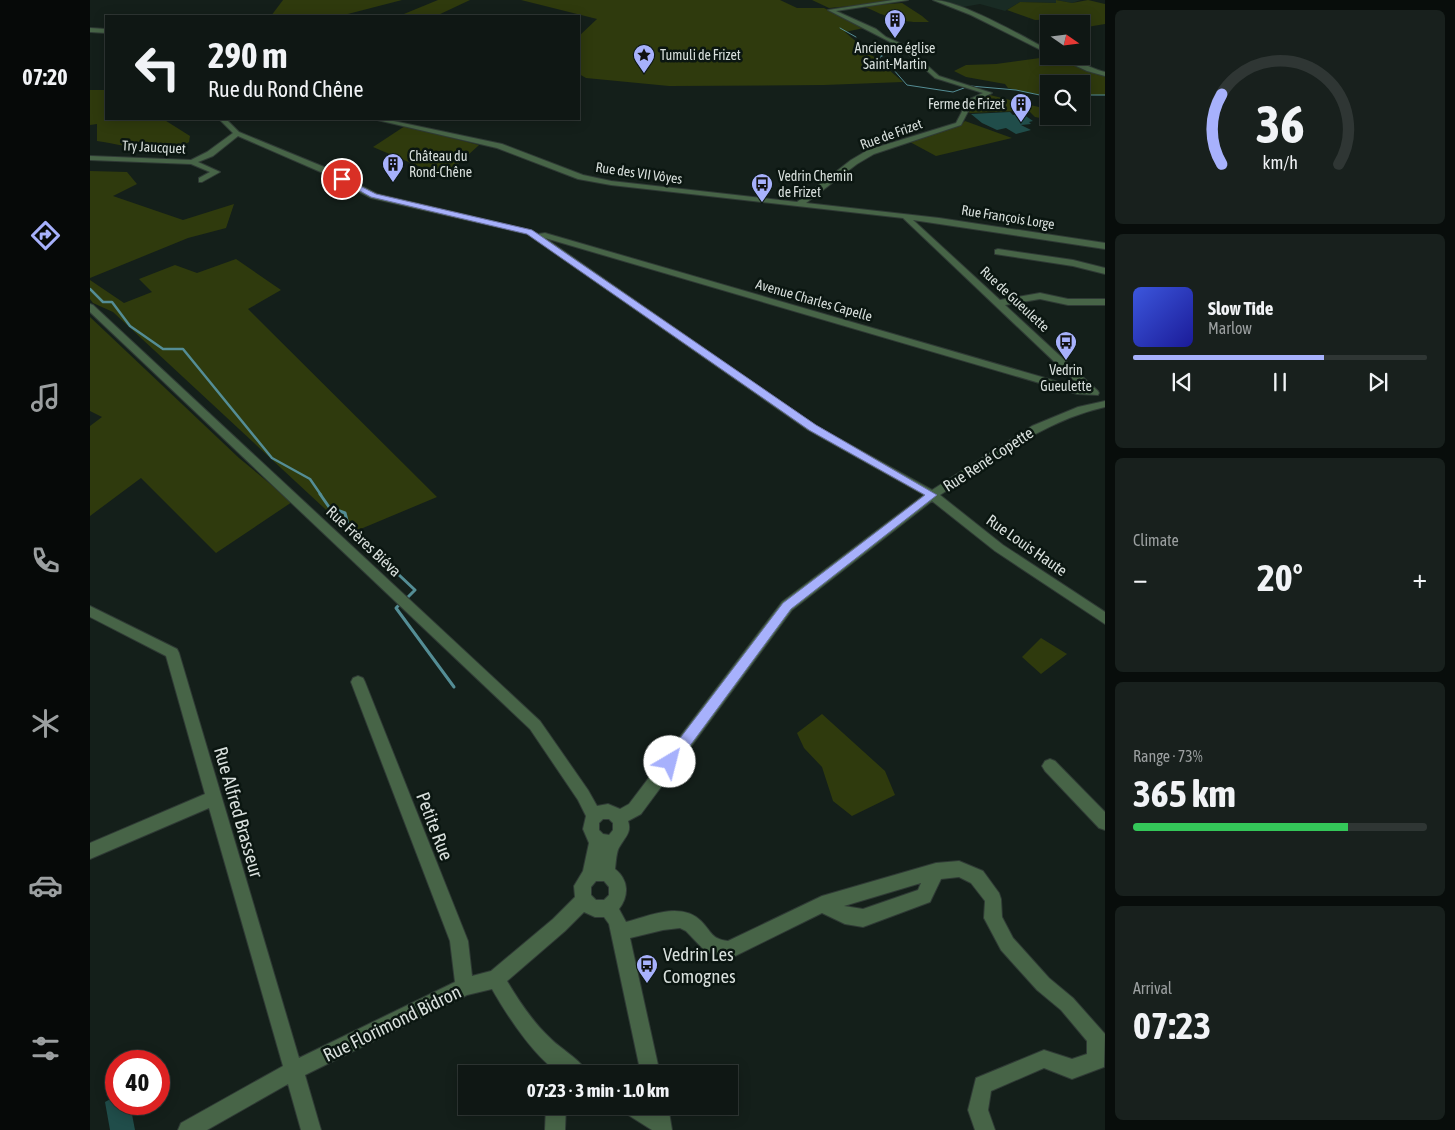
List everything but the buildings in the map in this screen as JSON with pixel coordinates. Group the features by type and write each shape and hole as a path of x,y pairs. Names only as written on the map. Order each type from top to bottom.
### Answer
{"street":[{"name":"Rue de Frizet","path":"798,204 854,162 871,152 959,124 970,101 989,93 938,76 902,46 884,38 874,30 846,19 830,10 905,0"},
{"path":"936,0 1015,27"},
{"path":"958,8 1040,48"},
{"path":"90,30 105,31"},
{"path":"1015,35 1024,30"},
{"path":"1078,65 1105,74"},
{"name":"Avenue Charles Capelle","path":"223,120 238,133 326,171 374,196 530,232 1081,392 1091,391"},
{"name":"Rue des VII Vôyes","path":"381,120 499,146 581,177 611,183 906,217"},
{"name":"Try Jaucquet","path":"90,158 192,162 210,154 238,133"},
{"path":"192,162 216,172 202,180"},
{"name":"Rue François Lorge","path":"906,217 954,222 1105,246"},
{"name":"Rue de Gueulette","path":"906,217 1105,403"},
{"name":"Rue Louis Haute","path":"530,232 812,428 932,495 999,548 1105,619"},
{"path":"998,252 1073,263 1105,271"},
{"path":"999,302 1040,296 1068,302 1105,302"},
{"name":"Rue Frères Biéva","path":"90,307 535,724 583,795 594,816"},
{"name":"Rue René Copette","path":"619,817 635,809 787,606 932,495 1036,428 1082,408 1105,403"},
{"name":"Rue Alfred Brasseur","path":"90,611 172,653 311,1130"},
{"name":"Petite Rue","path":"358,682 459,941 465,987"},
{"path":"1050,766 1105,823"},
{"path":"90,851 214,798"},
{"path":"605,811 619,817 622,825 621,834 605,841 593,836 590,827 594,816 605,811"},
{"path":"605,841 598,874 581,887 583,901 591,908 608,909 616,919 649,1065"},
{"path":"620,932 672,920 684,920 693,926 706,943 715,949 729,950 822,904 936,871 959,869 978,877 993,899 993,918 1007,944 1043,984 1067,1004 1100,1043 1097,1060 1072,1069 1044,1059 983,1085 978,1110 985,1130"},
{"path":"822,904 845,915 863,918 924,896 936,871"},
{"path":"598,874 616,881 619,893 608,909"},
{"name":"Rue Florimond Bidron","path":"188,1130 295,1070 465,987 496,979 558,926 583,901"},
{"path":"496,979 518,1018 556,1065"},
{"path":"555,1130 556,1115"}],"shaded area":[{"path":"942,0 1056,0 1058,3 1020,2 1005,11 980,4 963,7"},
{"path":"1056,0 1081,0 1072,3"}],"green space":[{"path":"283,0 402,0 344,15 272,15"},
{"path":"438,0 470,0 438,15 401,15"},
{"path":"521,0 780,0 797,8 824,8 864,28 845,32 903,82 824,85 669,86 586,78 580,75 580,35 597,19"},
{"path":"812,0 894,0 829,8"},
{"path":"1056,0 1072,3 1088,0 1105,4 1105,24 1090,26 1090,15 1040,15 1040,20 1035,20 1007,10 1020,2 1056,3"},
{"path":"902,3 929,22 910,22 895,19 863,6"},
{"path":"1040,58 1040,65 1074,65 1105,76 1105,95 1090,95 1090,75 1040,75 1040,95 1008,88 1005,84 966,77 954,71 966,65 996,64"},
{"path":"90,90 105,90 105,120 165,120 190,136 189,142 180,146 169,149 144,149 97,141 97,124 90,125"},
{"path":"990,95 1040,107 1040,118 1035,117 1030,112 1021,111 969,113 975,100"},
{"path":"965,121 1012,138 936,156 910,142 959,126"},
{"path":"405,126 479,145 444,177 373,147"},
{"path":"90,171 127,172 137,184 113,196 183,220 234,204 226,228 188,238 90,278"},
{"path":"236,259 281,290 248,309 437,497 351,533 113,312 93,303 90,299 90,280 124,303 152,292 139,279 175,265 197,273"},
{"path":"90,317 239,458 292,502 216,553 141,478 90,516 90,426 102,417 90,411"},
{"path":"1041,638 1067,654 1041,674 1022,657"},
{"path":"822,714 885,771 895,795 852,816 833,801 822,767 804,748 797,733"}],"waterway":[{"path":"840,28 856,37"},
{"path":"876,51 882,56 879,58 893,69 907,85 953,92 964,88"},
{"path":"970,86 1016,90 1040,95"},
{"path":"1090,95 1105,95"},
{"path":"90,289 103,302 112,302 130,326 163,349 183,349 272,458 310,479 321,495"},
{"path":"320,494 329,507 345,513 349,528 415,590 406,599"},
{"path":"401,603 396,608 454,687"}],"place":[{"name":"Ancienne église Saint-Martin","path":"895,39"},
{"name":"Tumuli de Frizet","path":"644,74"},
{"name":"Ferme de Frizet","path":"1021,123"},
{"name":"Château du Rond-Chêne","path":"393,183"},
{"name":"Vedrin Chemin de Frizet","path":"762,203"},
{"name":"Vedrin Gueulette","path":"1066,361"},
{"name":"Vedrin Les Comognes","path":"647,984"}],"route":[{"path":"342,179 374,196 530,232 812,428 932,495 787,606 670,762"}]}
